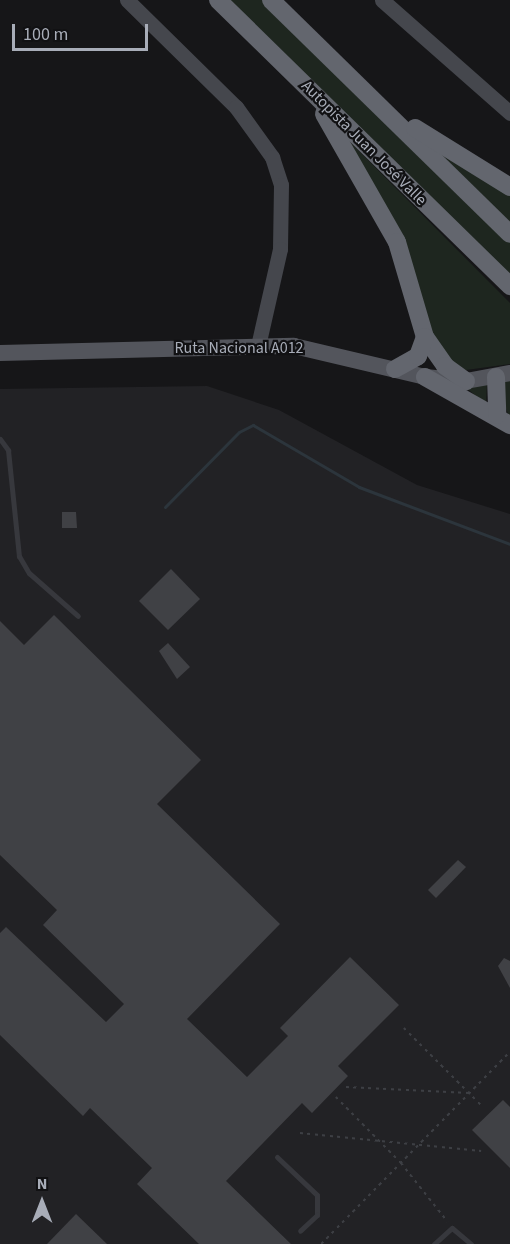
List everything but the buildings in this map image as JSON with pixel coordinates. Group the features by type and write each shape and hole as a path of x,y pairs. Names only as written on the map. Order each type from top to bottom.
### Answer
{"highway":[{"name":"Autopista Juan José Valle","path":"218,0 510,286"},
{"path":"271,0 510,234"},
{"path":"344,72 424,135 510,187"},
{"path":"308,87 397,242 425,337 445,366 466,381"},
{"path":"395,369 418,356 425,337"},
{"path":"503,375 492,401 503,420"},
{"path":"425,377 503,420"}],"main road":[{"path":"127,0 236,107 272,157 281,185 280,249 258,346"},
{"path":"382,0 510,113"},
{"name":"Ruta Nacional A012","path":"0,353 258,346 326,349 425,377 466,381 503,375"}],"lane":[{"path":"0,439 8,450 19,556 29,573 78,616"},
{"path":"277,1157 317,1195 317,1215 300,1231"},
{"path":"434,1244 452,1228 471,1244"}],"path":[{"path":"404,1028 483,1107"},
{"path":"321,1244 510,1052"},
{"path":"346,1087 470,1093"},
{"path":"336,1097 401,1163 452,1228"},
{"path":"300,1133 481,1151"}],"shaded area":[{"path":"225,0 263,0 510,241 510,280"},
{"path":"348,140 510,303 510,364 466,370 451,363 433,339 384,204"},
{"path":"427,141 510,190 510,227"},
{"path":"510,378 510,419 498,388"},
{"path":"487,382 486,404 464,386"},
{"path":"207,386 279,410 417,485 510,514 510,1244 0,1244 0,389"}],"waterway":[{"path":"165,507 239,432 253,425 359,487 510,544"}]}
